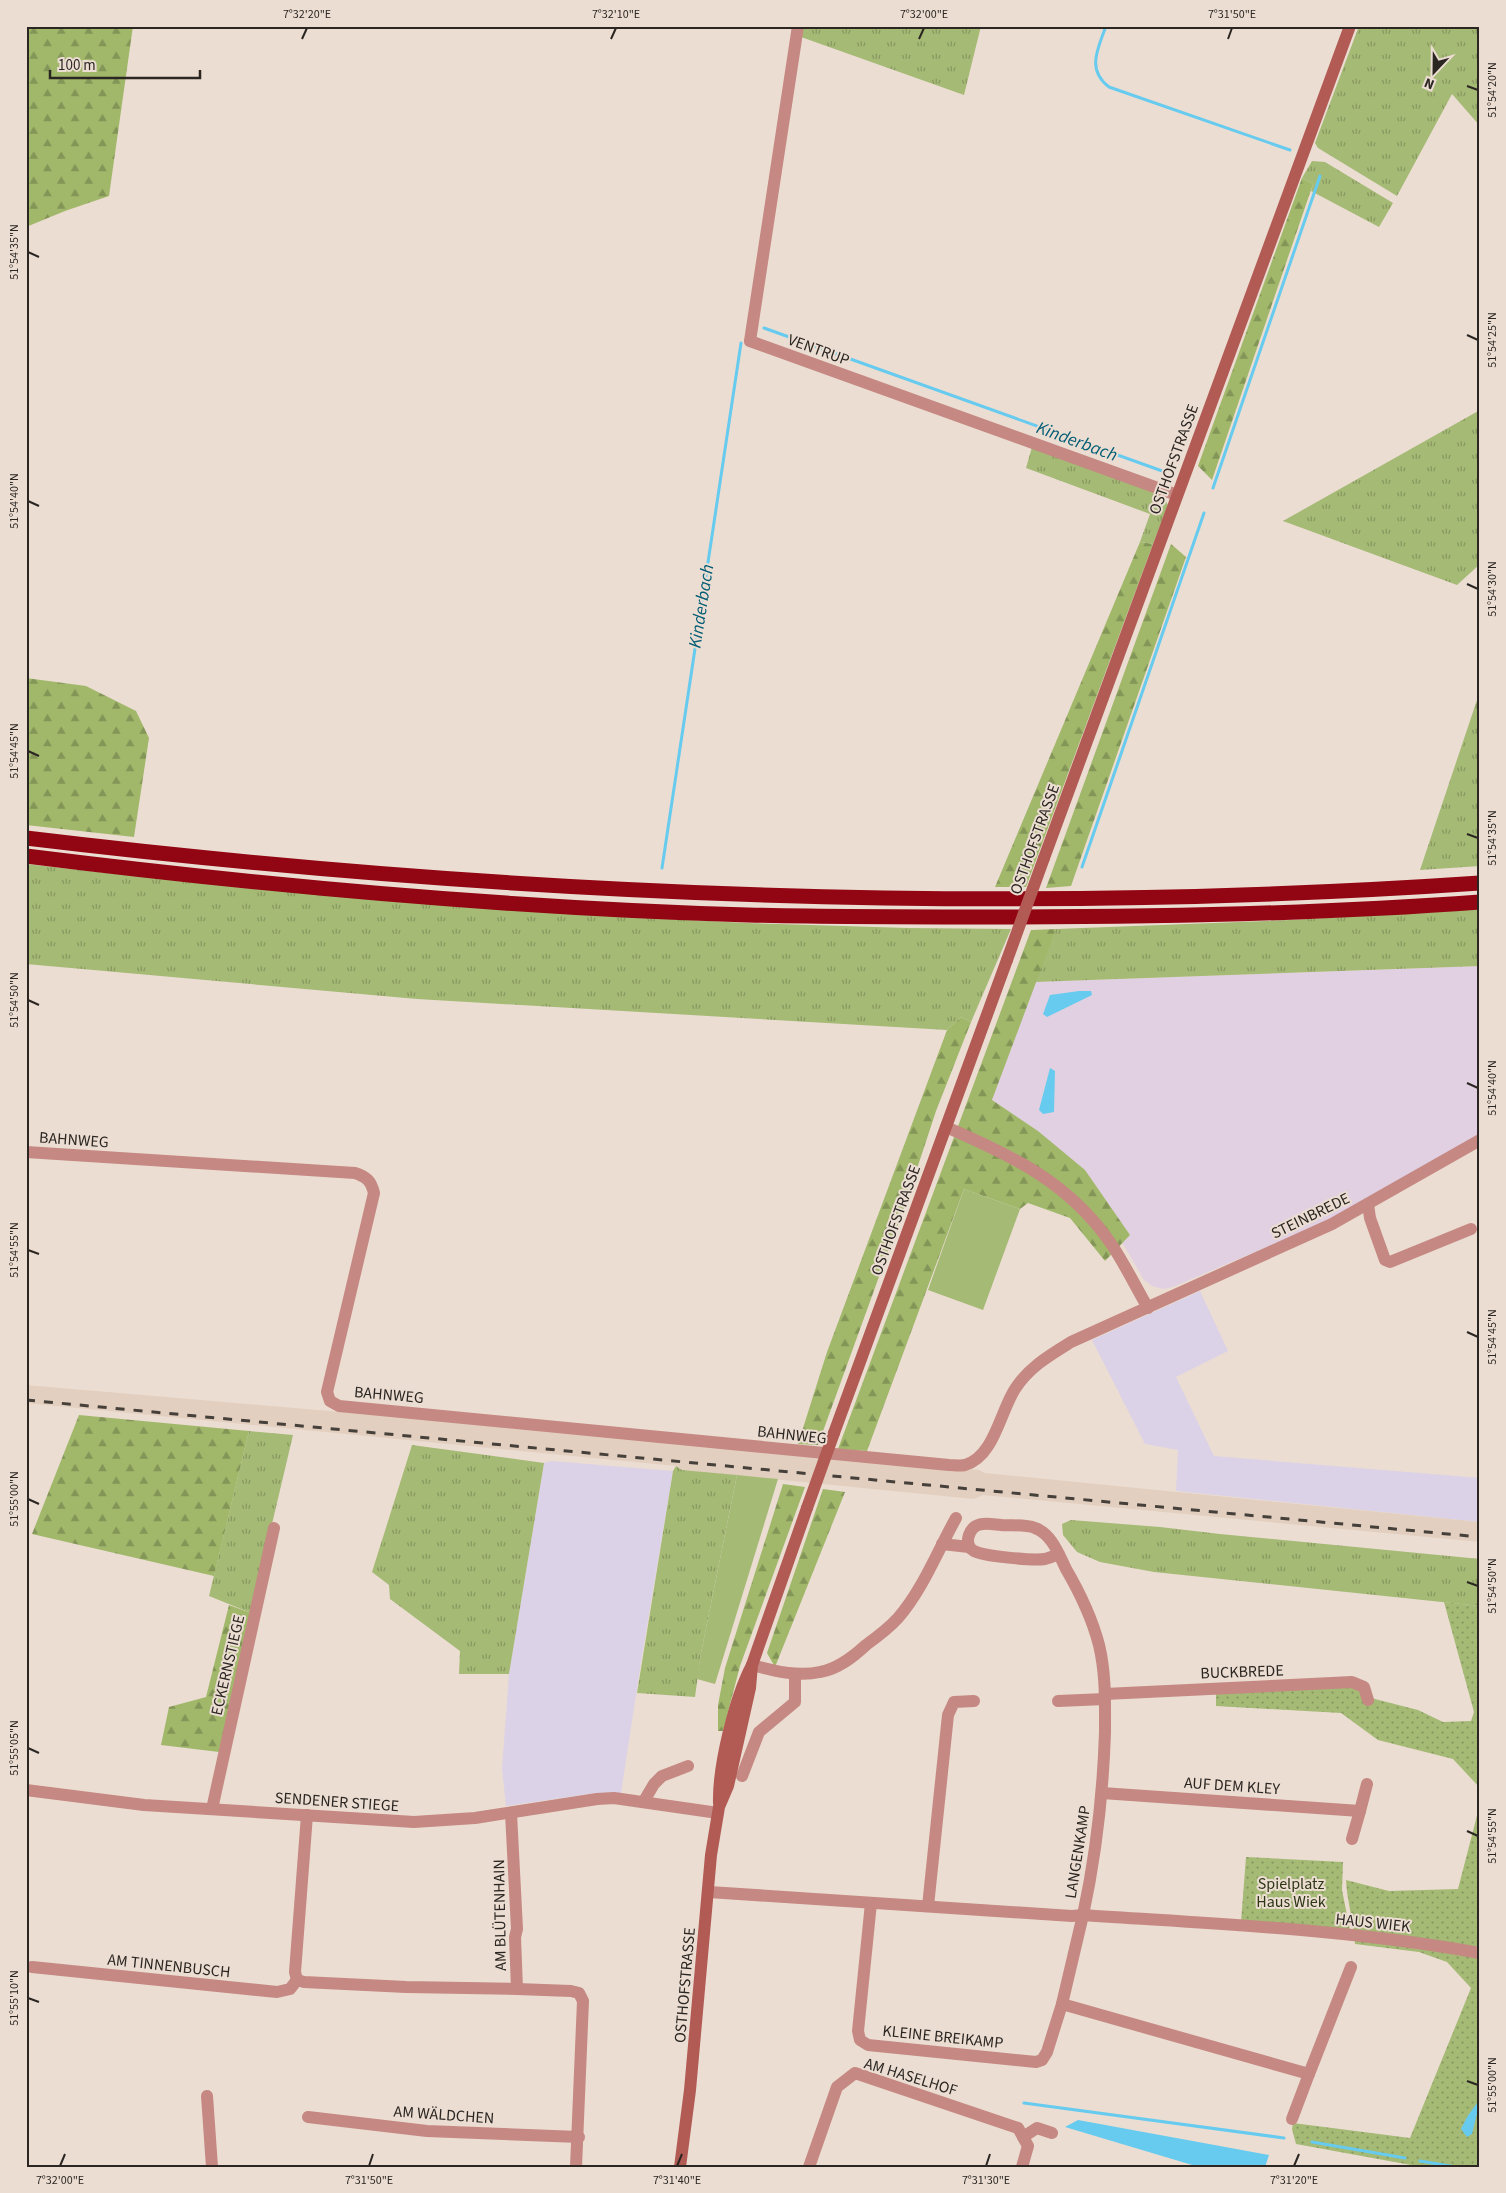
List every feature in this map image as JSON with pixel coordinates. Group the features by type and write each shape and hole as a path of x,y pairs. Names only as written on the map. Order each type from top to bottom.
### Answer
{"highway":[{"path":"26,838 346,872 593,889 748,896 909,899 1090,899 1288,894 1480,883"},
{"path":"26,856 345,891 592,908 748,915 1092,918 1290,913 1480,902"}],"street":[{"name":"VENTRUP","path":"798,26 750,342 1177,495"},
{"name":"OSTHOFSTRASSE","path":"680,2167 690,2090 718,1810 728,1786 750,1688 752,1665 834,1433 1350,26"},
{"path":"946,1127 1002,1151 1039,1172 1068,1196 1112,1244 1148,1308"},
{"name":"STEINBREDE","path":"984,1454 1015,1389 1042,1360 1071,1342 1332,1224 1480,1140"},
{"name":"BAHNWEG","path":"26,1152 355,1173 364,1176 371,1182 374,1193 328,1392 330,1401 339,1406 639,1434 894,1461 965,1465 984,1454"},
{"path":"1368,1204 1370,1218 1385,1260 1390,1262 1471,1229"},
{"path":"752,1665 795,1674 820,1672 835,1667 855,1655 898,1618 956,1518"},
{"name":"LANGENKAMP","path":"709,1892 1072,1916 1083,1915 1095,1850 1102,1793 1105,1696 1099,1646 1091,1620 1078,1589 1059,1554 1052,1542 1041,1532 1028,1527 980,1523 972,1529 967,1541 969,1547"},
{"name":"ECKERNSTIEGE","path":"212,1809 274,1528"},
{"path":"942,1544 969,1547 982,1554 1033,1559 1046,1559 1059,1554"},
{"path":"742,1776 759,1732 795,1702 795,1674"},
{"name":"BUCKBREDE","path":"1105,1696 1352,1682 1364,1688 1368,1700"},
{"path":"1058,1701 1105,1696"},
{"path":"928,1906 948,1715 954,1702 974,1701"},
{"path":"644,1801 654,1784 662,1776 688,1766"},
{"path":"1352,1839 1367,1784"},
{"name":"SENDENER STIEGE","path":"26,1790 126,1803 414,1822 475,1818 614,1798 718,1810"},
{"name":"AUF DEM KLEY","path":"1102,1793 1360,1811"},
{"name":"AM BLÜTENHAIN","path":"511,1812 517,1929 515,1937 517,1989 571,1991 579,1993 582,2001 579,2137 576,2167"},
{"path":"307,1816 294,1972 297,1980 388,1987 517,1989"},
{"name":"KLEINE BREIKAMP","path":"870,1903 858,2031 860,2040 864,2043 1036,2062 1042,2060 1047,2052 1062,2004 1083,1915"},
{"name":"HAUS WIEK","path":"1083,1915 1354,1935 1435,1945 1480,1954"},
{"name":"AM TINNENBUSCH","path":"32,1966 277,1992 290,1989 297,1980"},
{"path":"1292,2119 1351,1967"},
{"path":"1062,2004 1309,2074"},
{"name":"AM HASELHOF","path":"809,2167 837,2087 855,2074 1018,2128 1023,2137"},
{"path":"207,2096 212,2167"},
{"name":"AM WÄLDCHEN","path":"308,2117 427,2131 579,2137"},
{"path":"1022,2167 1028,2146 1023,2137 1036,2128 1052,2133"}],"shaded area":[{"path":"1480,966 1480,1134 1330,1220 1173,1287 1163,1289 1152,1286 1144,1280 1122,1242 1130,1235 992,1100 1034,982"},
{"path":"1200,1291 1228,1351 1176,1377 1214,1456 1480,1478 1480,1522 1176,1491 1178,1450 1145,1444 1092,1340"},
{"path":"26,1385 679,1441 1480,1522 1480,1542 983,1495 974,1499 682,1470 676,1466 26,1403"},
{"path":"551,1461 673,1471 621,1793 596,1793 506,1806 502,1768 509,1674 544,1463"}],"green space":[{"path":"26,26 133,26 109,196 26,227"},
{"path":"802,26 981,26 964,95 801,37"},
{"path":"1359,26 1480,26 1480,126 1452,94 1397,196 1318,148 1315,143"},
{"path":"1312,161 1325,162 1393,203 1379,227 1311,191 1313,184 1302,178"},
{"path":"1302,178 1313,184 1212,480 1198,466"},
{"path":"1480,410 1480,564 1457,585 1283,521"},
{"path":"1032,447 1161,492 1168,505 1153,544 1140,542 1150,514 1026,468"},
{"path":"1140,542 1153,544 1026,887 995,887"},
{"path":"1171,544 1186,557 1071,886 1046,888"},
{"path":"26,678 86,686 136,711 149,738 134,837 26,825"},
{"path":"1480,691 1480,866 1420,870"},
{"path":"26,864 116,874 592,915 747,923 1011,929 971,1022 961,1017 947,1030 417,999 26,964"},
{"path":"1480,909 1480,966 1034,982 1056,929 1291,920"},
{"path":"1056,929 992,1100 1038,1131 1085,1170 1130,1235 1105,1261 1070,1218 1028,1203 1020,1209 964,1189 867,1451 838,1449 1031,930"},
{"path":"961,1017 971,1022 936,1111 905,1205 818,1445 798,1444 827,1352 947,1030"},
{"path":"964,1189 1020,1209 983,1310 928,1290"},
{"path":"79,1415 249,1431 214,1576 32,1534"},
{"path":"249,1431 293,1435 251,1613 209,1596"},
{"path":"412,1445 544,1463 509,1674 459,1674 460,1651 390,1599 389,1585 372,1572"},
{"path":"676,1466 682,1470 737,1475 701,1653 695,1697 637,1693 673,1471"},
{"path":"737,1475 778,1479 715,1684 697,1679"},
{"path":"783,1484 805,1487 740,1666 723,1731 718,1731 718,1705 725,1668"},
{"path":"823,1489 845,1492 775,1667 767,1653"},
{"path":"1071,1520 1480,1559 1480,1606 1154,1572 1100,1562 1077,1552 1063,1535 1062,1524"},
{"path":"1444,1602 1480,1606 1480,1788 1453,1759 1378,1740 1341,1713 1216,1706 1216,1693 1354,1687 1371,1698 1418,1710 1443,1722 1471,1721 1474,1712"},
{"path":"229,1605 251,1613 219,1752 161,1745 169,1707 206,1697"},
{"path":"1480,1804 1480,2167 1422,2167 1296,2144 1292,2129 1293,2123 1410,2138 1471,1988 1447,1962 1419,1952 1355,1944 1346,1880 1389,1891 1458,1889"},
{"name":"Spielplatz Haus Wiek","path":"1246,1857 1343,1862 1342,1890 1350,1930 1241,1922"}],"water":[{"path":"1091,991 1092,995 1047,1017 1043,1014 1050,995"},
{"path":"1050,1068 1055,1071 1054,1112 1043,1114 1039,1110"},
{"path":"1477,2103 1479,2105 1472,2134 1467,2137 1461,2129"},
{"path":"1078,2120 1269,2155 1265,2167 1199,2167 1065,2127"}],"waterway":[{"name":"Kinderbach","path":"1106,26 1097,51 1096,66 1102,80 1109,87 1290,150"},
{"name":"Kinderbach","path":"1213,488 1320,176"},
{"name":"Kinderbach","path":"764,328 1165,472"},
{"name":"Kinderbach","path":"662,868 741,343"},
{"path":"1082,867 1204,513"},
{"path":"1024,2103 1284,2138"},
{"path":"1312,2142 1405,2158"},
{"path":"1420,2161 1456,2167"}],"railway":[{"path":"26,1400 1480,1537"}]}
